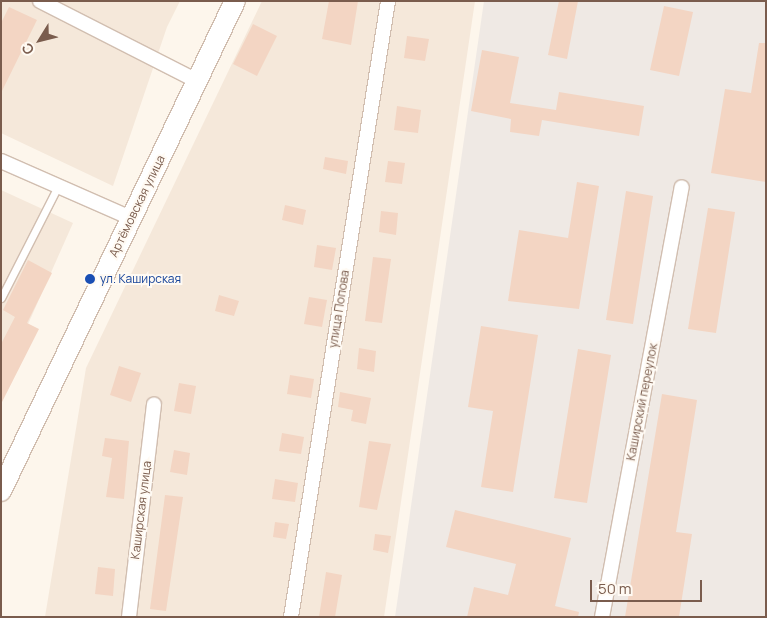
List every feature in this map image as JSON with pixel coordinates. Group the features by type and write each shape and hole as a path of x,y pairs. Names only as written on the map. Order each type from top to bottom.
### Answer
{"street":[{"path":"40,1 66,7 197,80"},
{"name":"Артёмовская улица","path":"1,491 235,1"},
{"name":"улица Попова","path":"291,617 388,1"},
{"path":"1,161 131,218"},
{"name":"Каширский переулок","path":"602,617 682,186"},
{"name":"Каширская улица","path":"129,617 154,404"}],"lane":[{"path":"1,298 58,186"}],"shaded area":[{"path":"1,1 180,1 167,27 113,186 1,133"},
{"path":"262,1 475,1 384,617 45,617 86,368"},
{"path":"484,1 766,1 766,617 395,617"},
{"path":"1,190 73,223 1,385"}],"building":[{"path":"329,1 358,1 351,45 322,39"},
{"path":"559,1 578,1 567,59 548,55"},
{"path":"664,6 693,12 679,76 650,70"},
{"path":"9,7 37,20 1,93 1,23"},
{"path":"253,24 277,36 257,76 233,64"},
{"path":"407,36 429,39 425,61 404,58"},
{"path":"759,43 766,43 766,182 711,173 725,89 751,93"},
{"path":"482,50 519,57 510,103 556,110 559,92 644,106 639,136 542,120 539,136 510,132 511,119 471,111"},
{"path":"397,106 421,110 418,133 394,130"},
{"path":"325,157 348,161 346,174 323,169"},
{"path":"388,161 405,163 402,184 385,182"},
{"path":"577,182 599,186 579,309 508,301 519,230 568,238"},
{"path":"626,191 653,196 633,324 606,320"},
{"path":"285,205 306,210 303,225 282,220"},
{"path":"708,208 735,212 716,333 688,329"},
{"path":"381,211 398,213 396,235 379,232"},
{"path":"317,245 336,248 332,270 314,267"},
{"path":"373,257 391,259 382,323 365,321"},
{"path":"28,260 52,273 27,323 39,329 1,404 1,344 15,317 3,310"},
{"path":"219,295 239,301 234,316 215,311"},
{"path":"309,297 327,300 322,327 304,324"},
{"path":"481,326 538,335 513,492 481,487 493,411 468,407"},
{"path":"359,348 376,351 374,372 357,369"},
{"path":"578,349 611,355 587,503 554,498"},
{"path":"119,366 141,373 131,402 110,395"},
{"path":"290,375 314,379 311,398 287,394"},
{"path":"179,383 196,386 191,414 174,411"},
{"path":"340,392 371,398 366,424 351,421 353,410 338,407"},
{"path":"662,394 697,400 676,532 692,534 679,617 625,617"},
{"path":"282,433 304,437 301,454 279,451"},
{"path":"105,438 129,441 124,499 106,497 112,458 102,456"},
{"path":"369,441 391,444 377,510 359,507"},
{"path":"174,450 190,453 187,475 170,472"},
{"path":"275,479 298,483 295,502 272,499"},
{"path":"165,495 183,497 166,611 150,609"},
{"path":"455,510 571,538 555,606 579,612 578,617 467,617 474,587 508,595 516,564 446,547"},
{"path":"275,522 289,524 286,539 273,537"},
{"path":"375,534 391,536 388,553 373,550"},
{"path":"98,567 115,569 113,596 95,594"},
{"path":"326,572 342,575 335,617 319,617"}],"place":[{"name":"ул. Каширская","path":"90,279"}]}
